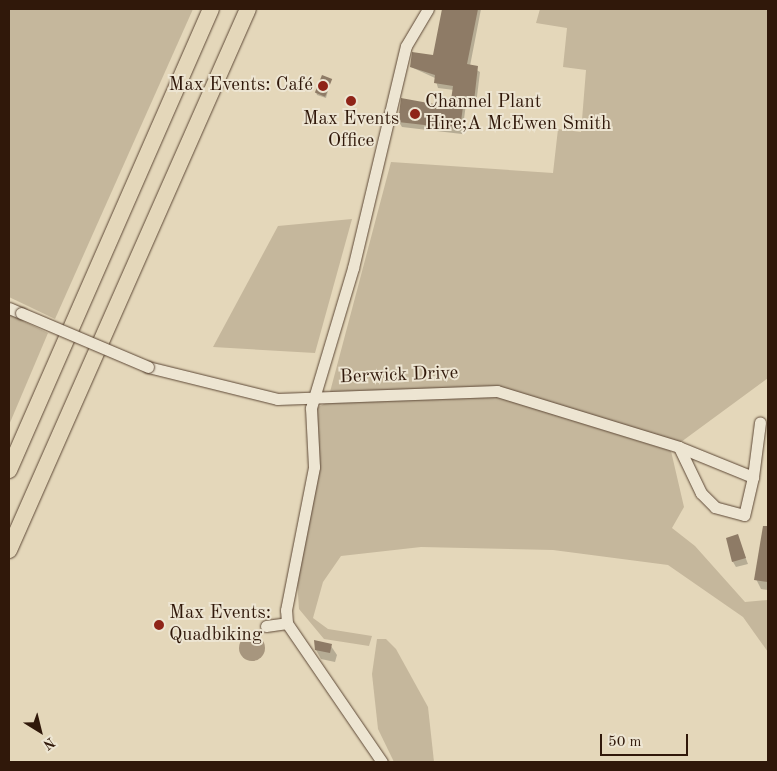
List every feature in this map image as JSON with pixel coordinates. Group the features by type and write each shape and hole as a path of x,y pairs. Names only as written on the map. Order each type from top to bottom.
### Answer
{"highway":[{"path":"9,470 211,9"},
{"path":"9,550 248,9"}],"street":[{"path":"382,762 287,623 314,467 314,398 353,268 406,46 428,9"},
{"name":"Berwick Drive","path":"9,308 148,367 277,399 498,391 679,447 753,477"},
{"path":"679,447 701,493 716,507 744,515 753,477 760,422"},
{"path":"266,626 287,623"}],"shaded area":[{"path":"9,9 193,9 55,319 9,297"},
{"path":"540,9 768,9 768,378 681,442 500,389 330,392 391,162 553,173 558,129 581,132 586,70 563,67 567,28 536,23"},
{"path":"352,219 315,353 213,347 278,226"},
{"path":"9,314 48,333 9,425"},
{"path":"409,397 497,397 671,451 684,507 672,528 695,546 745,602 768,600 768,652 743,617 668,565 553,550 421,547 341,556 323,582 313,618 328,629 372,636 369,646 324,639 299,609 297,580 316,408 328,402"},
{"path":"252,635 261,639 265,648 261,657 252,661 243,657 239,648 243,639"},
{"path":"377,639 386,639 396,649 428,707 434,762 394,762 378,729 372,674"}],"building":[{"path":"442,9 478,9 467,64 478,66 474,101 464,99 460,129 398,122 401,98 450,107 453,86 434,83 435,75 410,67 412,52 433,55"},
{"name":"Max Events: Café","path":"322,75 332,79 325,97 315,93"},
{"path":"763,526 768,526 768,582 754,580"},
{"path":"738,534 746,558 732,562 726,538"},
{"path":"314,640 332,644 330,653 315,650"}],"place":[{"name":"Max Events: Café","path":"323,86"},
{"name":"Max Events Office","path":"351,101"},
{"name":"Channel Plant Hire;A McEwen Smith","path":"415,114"},
{"name":"Max Events: Quadbiking","path":"159,625"}]}
